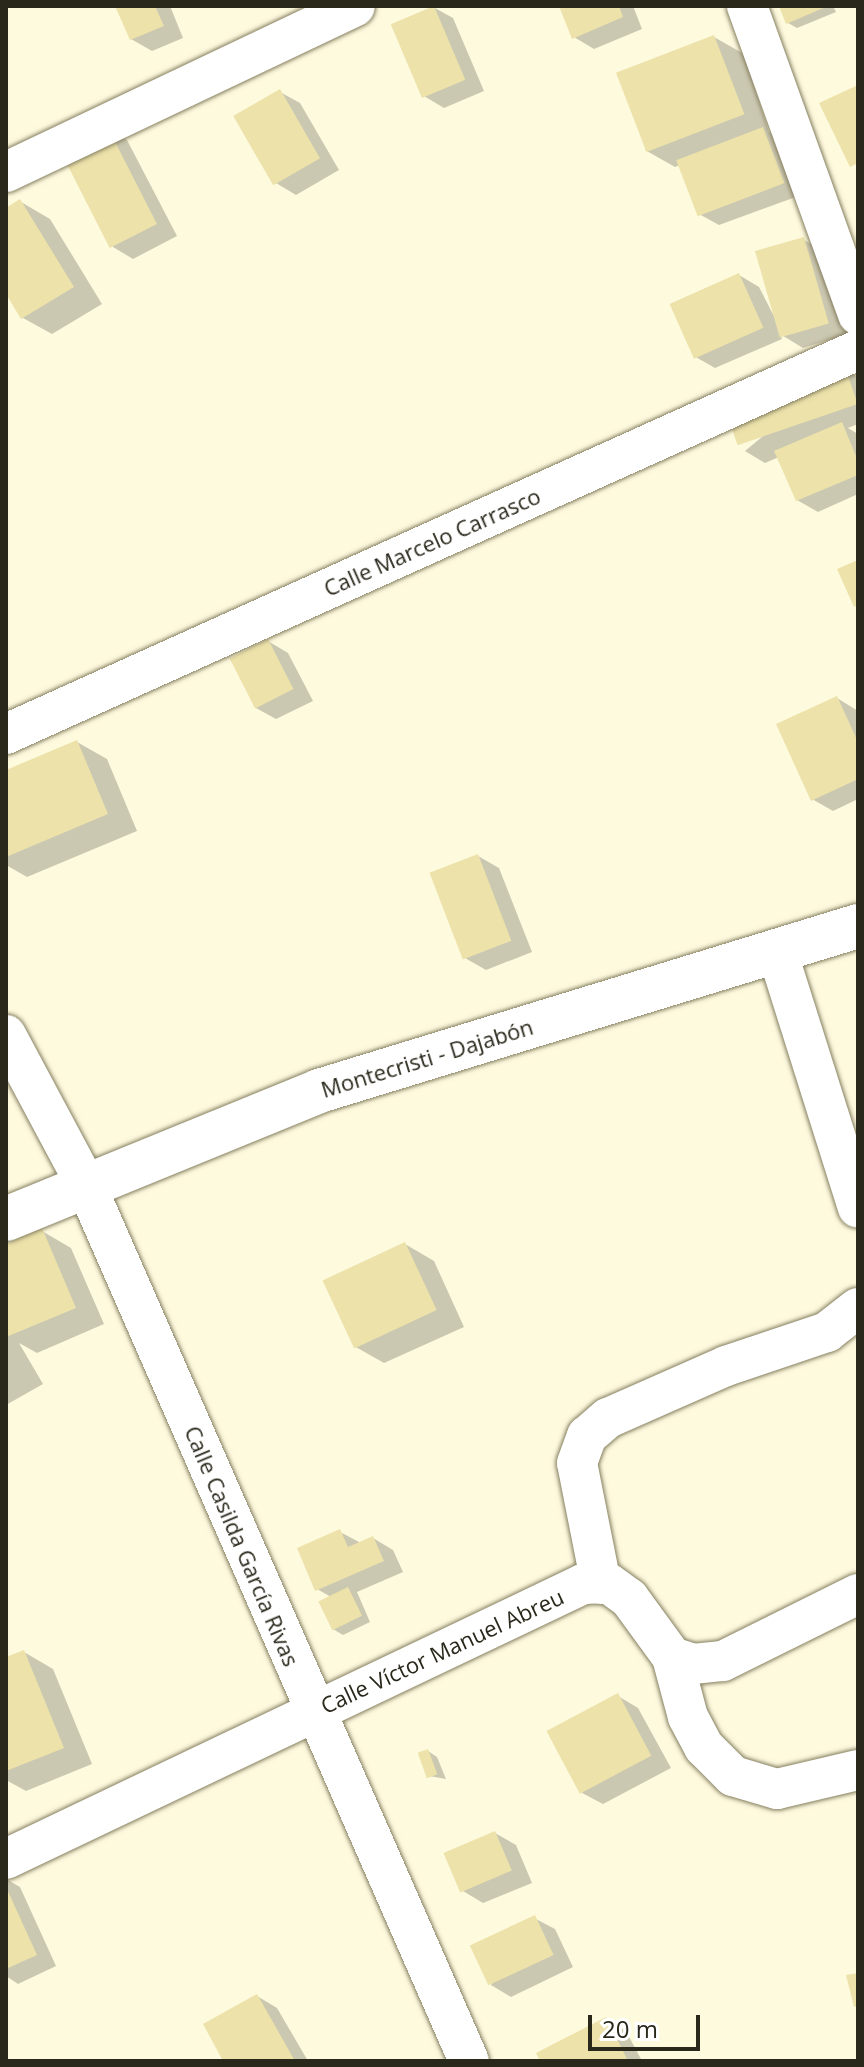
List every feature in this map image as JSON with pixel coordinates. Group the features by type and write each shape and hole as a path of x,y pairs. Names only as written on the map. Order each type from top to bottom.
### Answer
{"main road":[{"name":"Montecristi - Dajabón","path":"6,1219 85,1183 319,1091 858,926"}],"street":[{"path":"6,172 355,6"},
{"path":"747,6 858,315"},
{"name":"Calle Marcelo Carrasco","path":"6,734 858,350"},
{"path":"777,951 858,1208"},
{"name":"Calle Casilda García Rivas","path":"6,1035 85,1183 313,1713 469,2061"},
{"path":"858,1308 827,1332 726,1366 608,1418 587,1436 577,1463 601,1584 629,1598 672,1657 688,1717 704,1747 733,1776 777,1789 858,1770"},
{"name":"Calle Víctor Manuel Abreu","path":"6,1859 583,1584 601,1584"},
{"path":"672,1657 693,1664 723,1661 858,1594"}],"building":[{"path":"115,6 155,6 164,26 130,40"},
{"path":"434,6 465,80 422,98 391,24"},
{"path":"559,6 619,6 623,17 572,39"},
{"path":"779,6 828,6 786,24"},
{"path":"714,35 744,114 646,152 616,73"},
{"path":"858,85 858,163 850,167 819,103"},
{"path":"280,89 320,158 273,185 233,116"},
{"path":"107,126 157,224 110,248 60,150"},
{"path":"763,127 785,183 698,216 676,160"},
{"path":"20,199 74,287 21,319 6,294 6,208"},
{"path":"804,237 829,324 780,338 755,251"},
{"path":"739,273 763,328 694,359 670,304"},
{"path":"845,367 858,404 738,445 725,408"},
{"path":"842,422 858,461 858,475 796,501 774,451"},
{"path":"858,560 858,605 854,607 837,569"},
{"path":"268,639 293,689 255,708 230,659"},
{"path":"837,696 858,742 858,779 811,801 776,724"},
{"path":"77,740 108,814 6,857 6,770"},
{"path":"478,854 511,941 463,959 429,873"},
{"path":"42,1228 76,1308 6,1337 6,1244"},
{"path":"405,1242 437,1310 354,1348 323,1280"},
{"path":"340,1529 348,1547 373,1536 384,1561 315,1591 297,1548"},
{"path":"348,1587 362,1616 332,1630 318,1601"},
{"path":"24,1650 64,1748 6,1771 6,1657"},
{"path":"618,1693 651,1756 580,1794 546,1731"},
{"path":"428,1749 437,1774 427,1778 418,1753"},
{"path":"495,1831 512,1871 460,1892 443,1853"},
{"path":"6,1887 37,1955 6,1969"},
{"path":"535,1915 554,1955 488,1985 470,1945"},
{"path":"858,1973 858,2006 854,2007 846,1975"},
{"path":"257,1994 295,2061 223,2061 203,2024"},
{"path":"606,2017 628,2061 540,2061 536,2053"}]}
